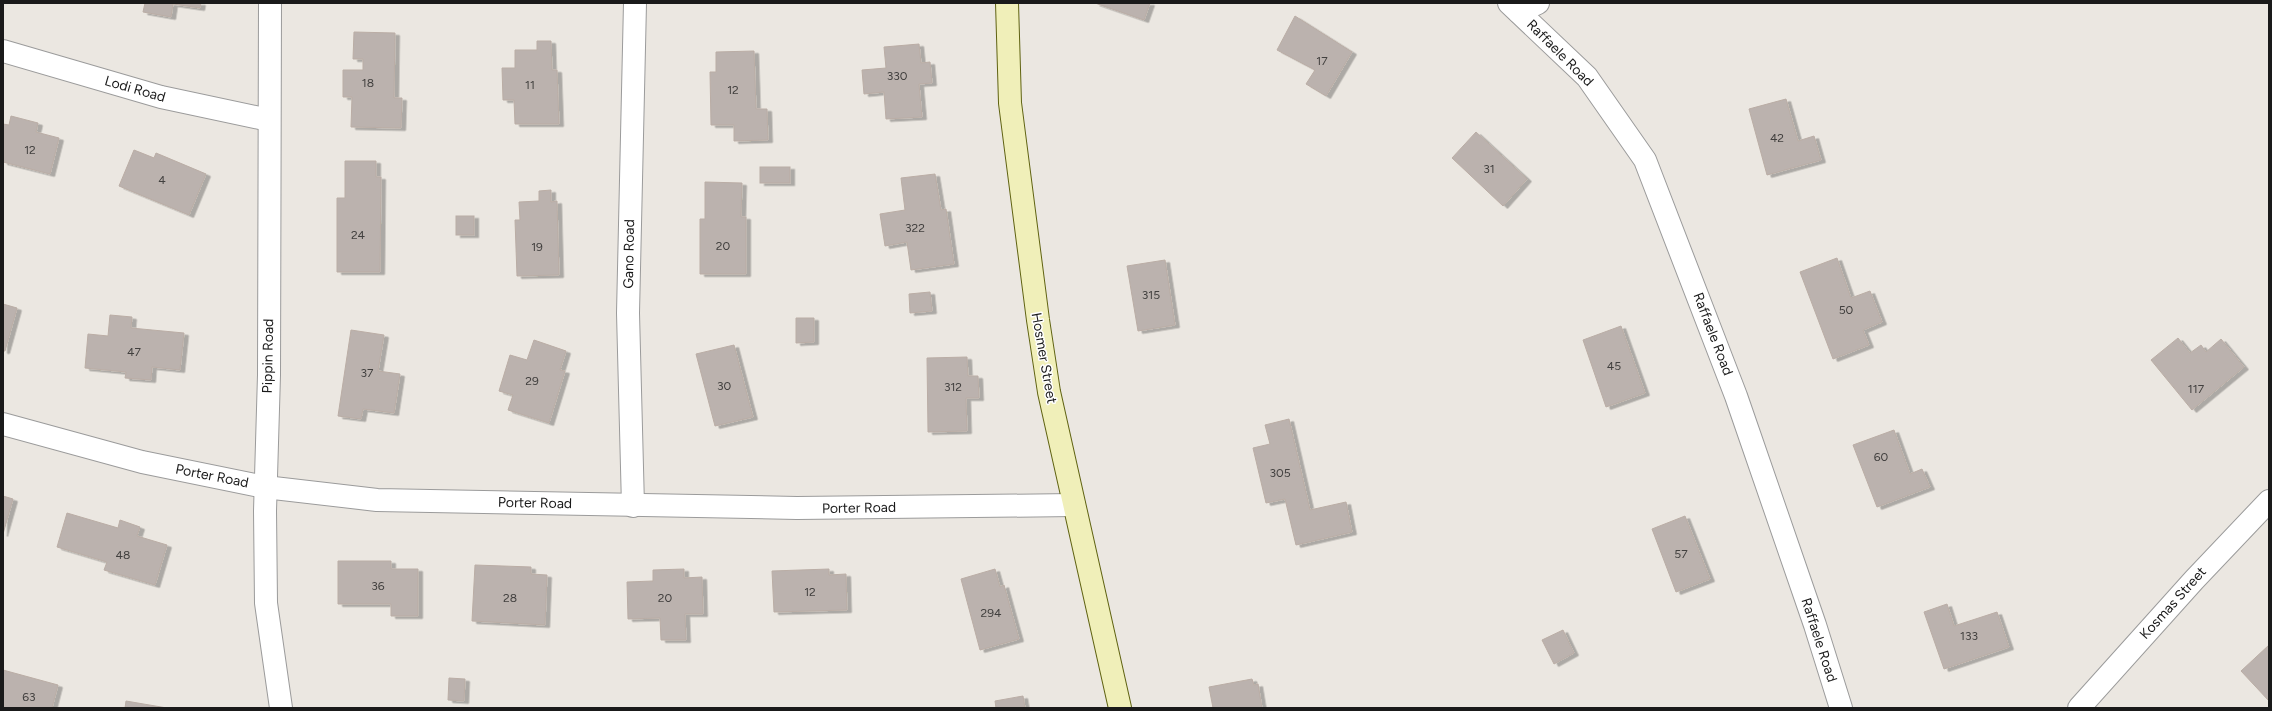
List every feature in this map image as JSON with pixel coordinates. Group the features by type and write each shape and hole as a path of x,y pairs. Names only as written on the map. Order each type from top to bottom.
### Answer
{"street":[{"name":"Pippin Road","path":"270,3 269,375 266,487 266,602 281,708"},
{"name":"Gano Road","path":"633,506 628,313 636,3"},
{"name":"Hosmer Street","path":"1007,3 1010,103 1038,320 1049,392 1120,708"},
{"path":"1514,8 1538,3"},
{"name":"Raffaele Road","path":"1514,8 1587,77 1645,160 1736,396 1815,625 1841,708"},
{"name":"Lodi Road","path":"3,50 161,97 270,120"},
{"name":"Porter Road","path":"3,424 142,462 266,487 377,500 797,508 1074,505"},
{"name":"Kosmas Street","path":"2079,708 2194,580 2269,501"}],"building":[{"path":"145,3 201,3 200,8 173,4 171,17 143,12"},
{"path":"1095,3 1150,3 1144,20"},
{"path":"1295,16 1352,52 1326,96 1306,84 1315,70 1277,50"},
{"path":"354,32 395,33 394,98 402,98 401,128 351,127 352,97 343,97 343,70 363,70 363,59 353,59"},
{"path":"537,41 551,41 552,70 557,70 559,124 515,124 514,100 503,100 502,68 515,68 515,50 537,50"},
{"path":"919,44 921,63 930,62 932,83 919,84 922,117 886,119 884,92 864,94 862,70 886,68 884,47"},
{"path":"754,51 756,109 767,109 768,140 734,141 734,125 711,125 710,72 716,72 716,52"},
{"path":"1786,99 1798,141 1814,136 1821,160 1767,175 1749,109"},
{"path":"11,116 38,123 36,132 59,138 50,174 3,162 3,124 9,125"},
{"path":"1476,132 1527,179 1503,206 1452,158"},
{"path":"134,150 154,158 156,153 206,174 189,215 119,186"},
{"path":"345,161 376,161 376,177 381,177 380,272 337,272 337,198 345,198"},
{"path":"760,167 790,167 790,183 760,183"},
{"path":"935,174 941,210 946,209 954,264 911,270 907,242 885,246 880,214 905,210 901,178"},
{"path":"705,182 742,183 741,217 746,217 746,274 700,274 700,219 705,219"},
{"path":"551,190 551,202 557,201 559,275 517,276 515,220 520,220 519,202 539,201 539,191"},
{"path":"456,216 474,216 474,235 456,235"},
{"path":"1837,258 1851,298 1870,291 1882,322 1863,330 1869,345 1833,359 1800,272"},
{"path":"1165,260 1175,325 1138,331 1127,266"},
{"path":"930,292 932,311 910,313 909,294"},
{"path":"3,304 17,308 5,351 3,351"},
{"path":"110,315 132,317 131,328 184,333 180,370 152,367 151,380 125,378 126,372 85,368 88,334 108,336"},
{"path":"796,318 814,318 814,342 796,343"},
{"path":"1621,326 1645,393 1606,407 1583,340"},
{"path":"351,330 384,335 378,371 400,374 394,413 363,409 361,419 338,416"},
{"path":"2178,338 2190,353 2201,345 2206,352 2221,339 2244,367 2192,410 2151,360"},
{"path":"534,340 566,351 560,370 565,371 549,423 508,410 513,395 499,391 510,355 527,360"},
{"path":"734,345 753,417 715,426 696,354"},
{"path":"967,357 968,376 978,376 979,398 966,398 967,431 928,432 927,358"},
{"path":"1289,419 1310,510 1346,502 1352,532 1296,545 1285,499 1266,503 1253,448 1270,444 1265,425"},
{"path":"1894,430 1910,474 1922,469 1930,487 1877,507 1853,445"},
{"path":"3,496 13,499 3,534"},
{"path":"67,513 118,528 120,520 140,527 137,536 167,545 155,585 104,570 107,562 57,547"},
{"path":"1685,516 1710,579 1676,592 1652,529"},
{"path":"338,561 391,561 391,569 418,569 418,616 391,616 391,604 338,604"},
{"path":"475,565 531,567 531,574 547,575 545,625 472,621"},
{"path":"684,569 684,578 702,577 703,614 685,614 686,640 661,640 660,618 628,619 627,582 653,581 653,570"},
{"path":"829,569 829,575 846,574 847,610 774,612 772,571"},
{"path":"995,569 1000,587 1004,585 1019,639 980,650 961,579"},
{"path":"1947,604 1954,626 1997,612 2009,647 1944,669 1924,612"},
{"path":"1563,630 1574,653 1554,664 1542,640"},
{"path":"2269,645 2269,701 2241,671"},
{"path":"3,670 58,685 52,708 3,708"},
{"path":"449,678 465,679 464,701 448,700"},
{"path":"1252,679 1254,685 1258,684 1262,708 1213,708 1209,687"},
{"path":"1023,696 1025,708 996,708 995,701"},
{"path":"126,701 167,708 125,708"}]}
